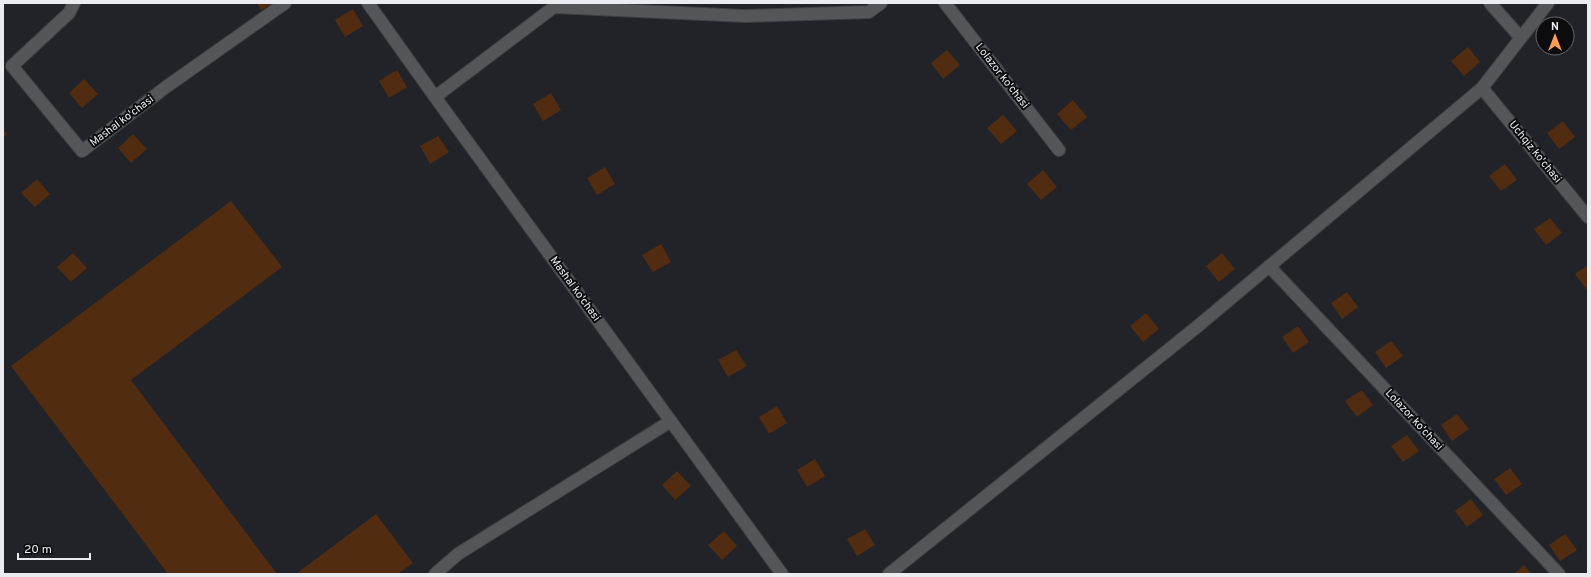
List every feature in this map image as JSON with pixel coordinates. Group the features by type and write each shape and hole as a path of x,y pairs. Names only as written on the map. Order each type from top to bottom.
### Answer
{"street":[{"name":"Mashal ko'chasi","path":"74,3 69,14 12,66 82,151 166,87 285,3"},
{"name":"Mashal ko'chasi","path":"368,3 782,574"},
{"path":"435,97 554,7 745,16 869,12 881,3"},
{"name":"Lolazor ko'chasi","path":"945,3 1060,150"},
{"path":"1490,3 1521,38"},
{"path":"889,574 1198,326 1482,88 1548,3"},
{"name":"Uchqiz ko'chasi","path":"1482,88 1588,217"},
{"name":"Lolazor ko'chasi","path":"1269,266 1559,574"},
{"path":"435,574 458,554 670,421"}],"building":[{"path":"257,3 272,3 261,10"},
{"path":"353,9 363,26 345,37 335,20"},
{"path":"1468,47 1480,62 1464,76 1451,61"},
{"path":"947,50 960,65 943,79 931,63"},
{"path":"397,70 407,87 389,98 379,81"},
{"path":"84,79 98,94 82,108 69,93"},
{"path":"551,93 561,110 543,121 533,104"},
{"path":"1073,100 1087,117 1071,130 1057,114"},
{"path":"1003,115 1017,131 1001,144 987,128"},
{"path":"1563,121 1575,137 1559,149 1547,133"},
{"path":"3,130 7,134 3,138"},
{"path":"133,134 147,149 131,163 118,148"},
{"path":"438,136 449,152 430,164 420,146"},
{"path":"1505,164 1517,180 1501,191 1489,176"},
{"path":"605,167 615,184 597,195 587,178"},
{"path":"1043,170 1057,187 1041,200 1027,184"},
{"path":"37,179 50,194 35,207 21,193"},
{"path":"231,201 282,267 131,380 277,574 168,574 11,366"},
{"path":"1550,218 1562,233 1546,245 1534,229"},
{"path":"661,244 671,262 653,272 642,255"},
{"path":"73,253 87,268 71,282 57,267"},
{"path":"1222,253 1235,269 1219,282 1206,266"},
{"path":"1588,265 1588,289 1587,290 1575,274"},
{"path":"1347,292 1358,307 1342,319 1331,303"},
{"path":"1146,313 1159,329 1143,342 1130,326"},
{"path":"1298,326 1309,342 1293,353 1282,337"},
{"path":"1391,341 1403,356 1386,368 1375,352"},
{"path":"736,350 747,366 728,377 718,360"},
{"path":"1362,390 1373,405 1357,417 1345,401"},
{"path":"777,406 787,423 769,434 759,417"},
{"path":"1457,414 1469,429 1452,441 1441,425"},
{"path":"1407,435 1419,451 1403,462 1391,446"},
{"path":"815,459 825,476 807,487 797,470"},
{"path":"1510,468 1522,484 1506,495 1494,479"},
{"path":"677,471 691,486 675,500 662,485"},
{"path":"1471,499 1483,515 1467,527 1455,511"},
{"path":"376,514 413,563 398,574 296,574"},
{"path":"865,529 875,545 857,556 847,539"},
{"path":"724,531 737,546 722,560 708,545"},
{"path":"1565,534 1577,550 1560,561 1549,545"},
{"path":"1524,565 1532,574 1514,574"}]}
